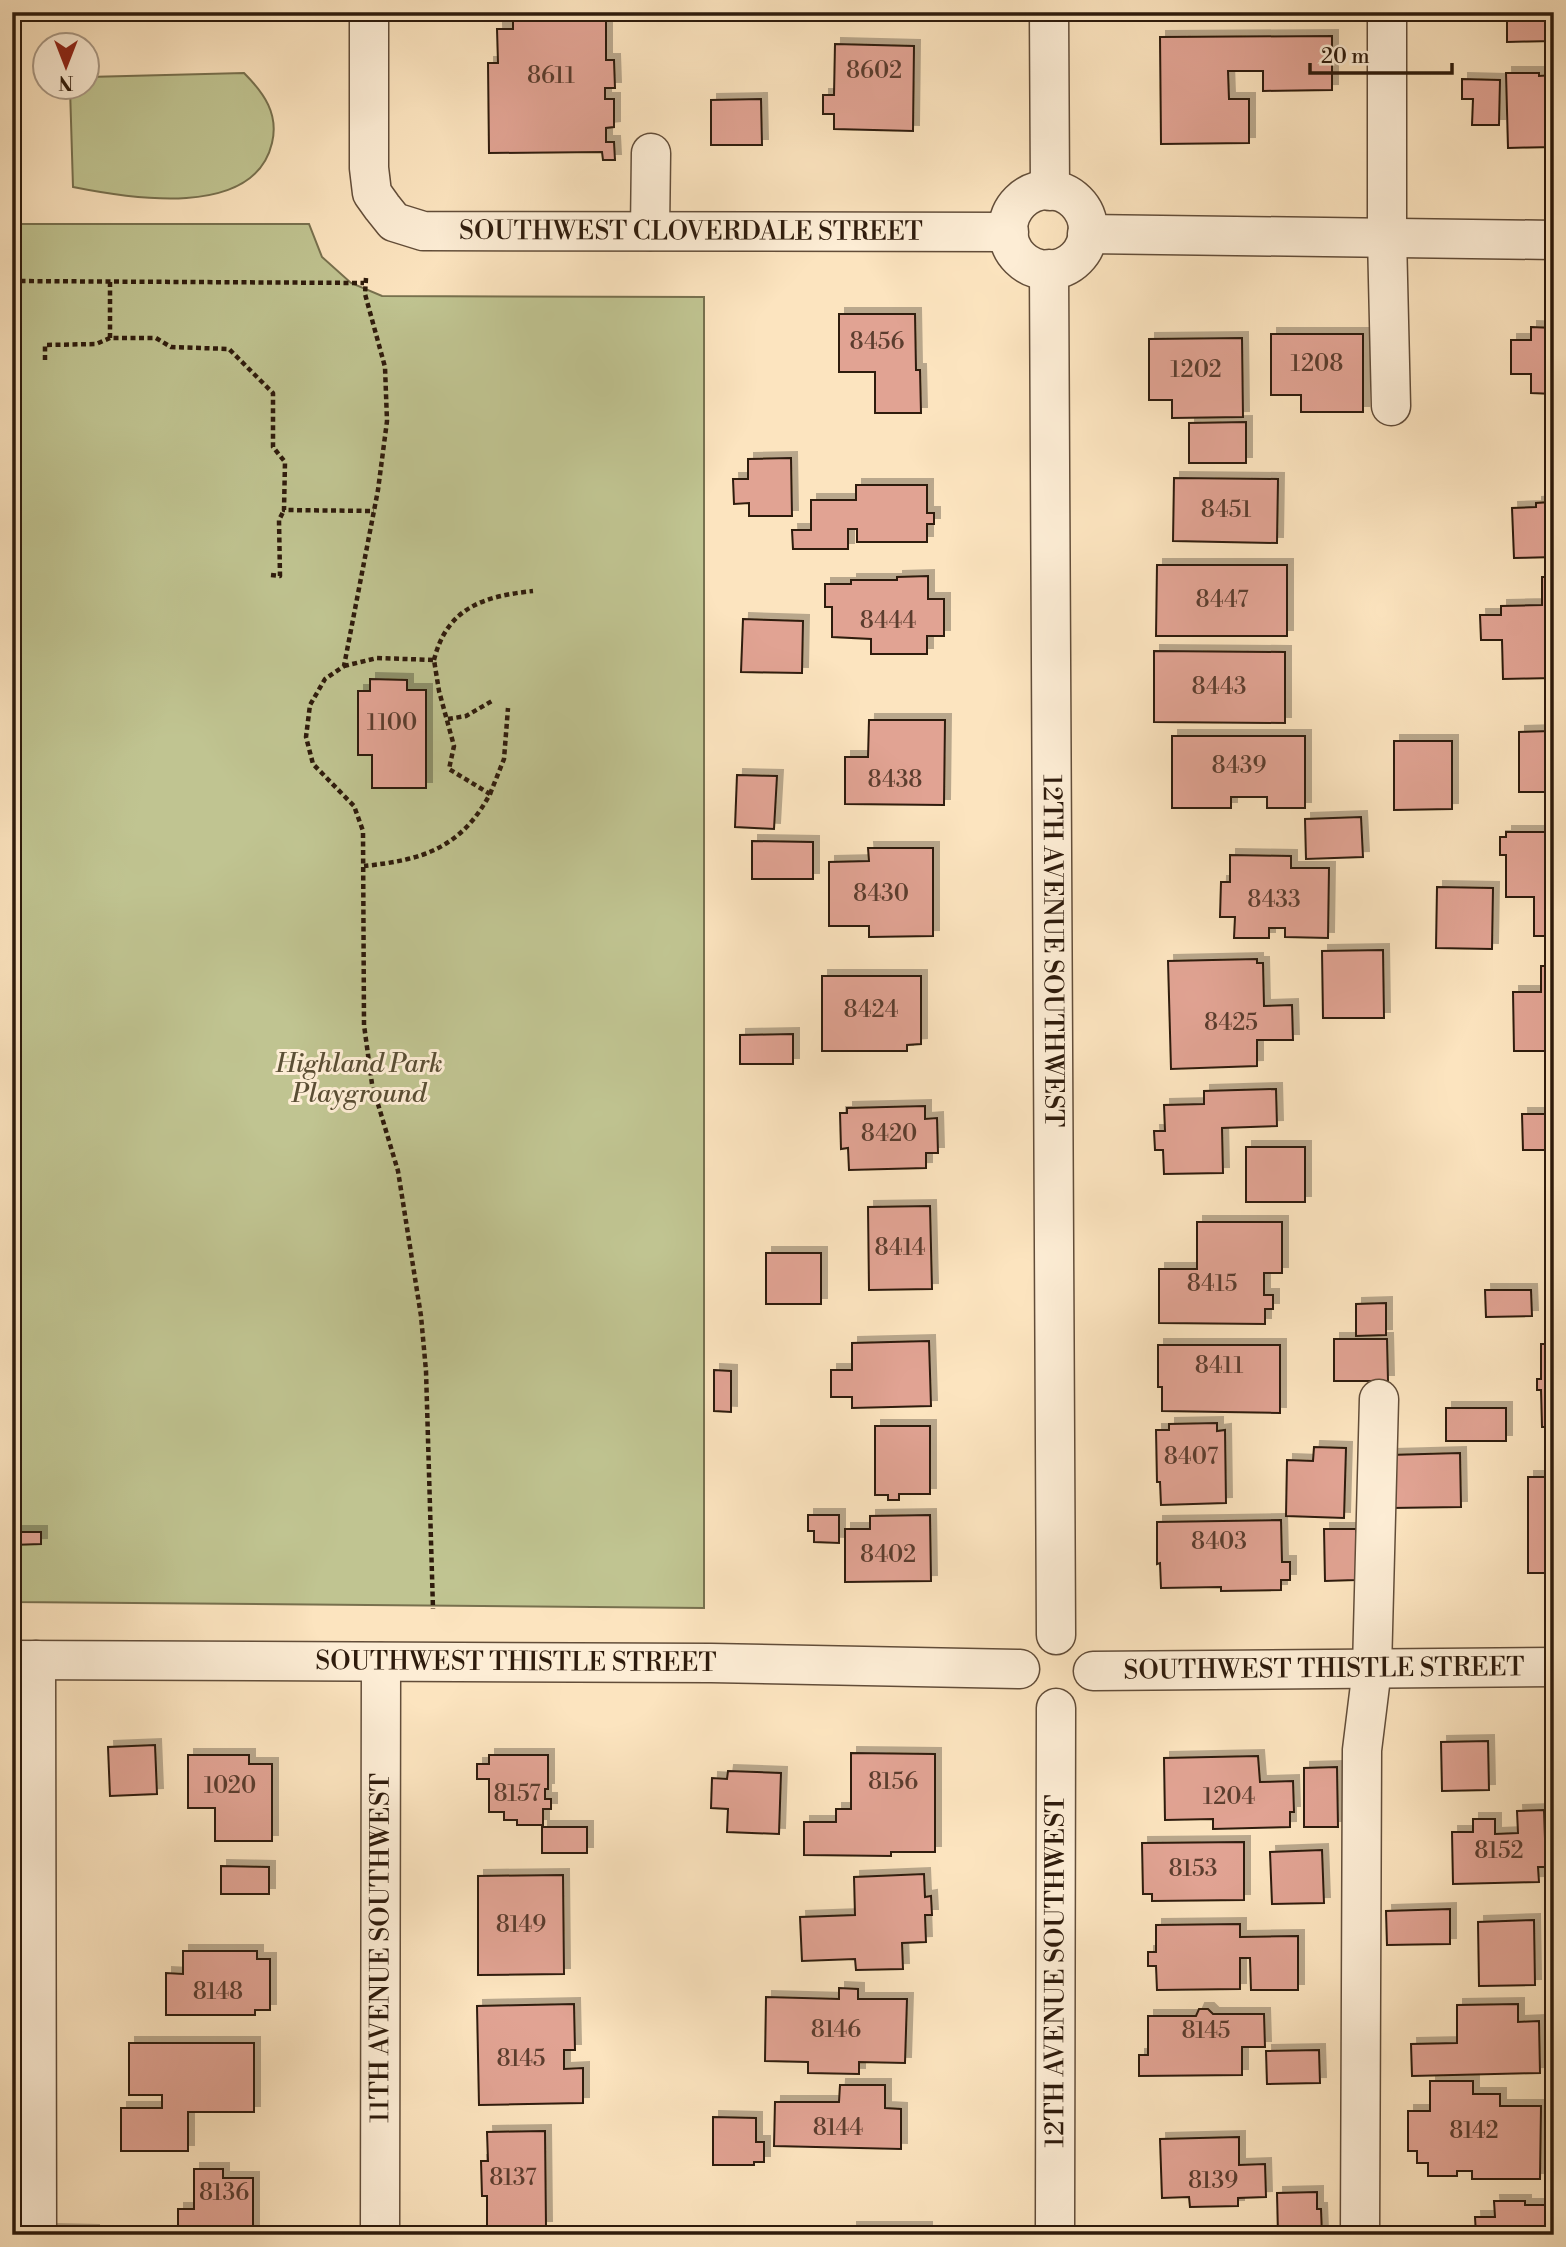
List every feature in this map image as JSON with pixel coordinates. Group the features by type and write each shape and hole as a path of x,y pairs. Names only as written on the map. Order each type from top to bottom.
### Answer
{"street":[{"name":"SOUTHWEST CLOVERDALE STREET","path":"369,12 369,168 372,193 394,222 423,231 1009,232"},
{"path":"1049,12 1050,191"},
{"path":"1387,12 1387,237 1391,406"},
{"path":"650,232 651,153"},
{"path":"1050,191 1069,196 1080,205 1086,217 1085,244 1078,256 1057,269 1032,266 1021,260 1014,250 1009,232 1012,213 1019,202 1030,194 1050,191"},
{"path":"1087,234 1554,240"},
{"name":"12TH AVENUE SOUTHWEST","path":"1049,269 1056,1636"},
{"path":"1360,2235 1362,1750 1372,1668 1379,1399"},
{"path":"1056,1636 1068,1637 1080,1643 1093,1664 1090,1689 1073,1706 1056,1708 1039,1704 1030,1697 1024,1687 1020,1669 1025,1654 1043,1638 1056,1636"},
{"path":"24,1660 37,2235"},
{"name":"SOUTHWEST THISTLE STREET","path":"24,1660 710,1663 1020,1669"},
{"name":"11TH AVENUE SOUTHWEST","path":"380,2235 381,1662"},
{"name":"SOUTHWEST THISTLE STREET","path":"1093,1671 1554,1667"},
{"name":"12TH AVENUE SOUTHWEST","path":"1055,2235 1056,1708"}],"path":[{"path":"12,281 365,280 365,294 385,367 387,421 374,510 344,666"},
{"path":"110,282 110,338"},
{"path":"45,360 45,345 96,344 110,338 156,338 171,347 229,349 273,393 273,447 285,462 284,510 279,520 280,576 271,575"},
{"path":"284,510 374,510"},
{"path":"490,794 449,769 454,746 439,691 434,660 438,645 452,623 474,604 499,595 533,591"},
{"path":"433,1609 426,1371 421,1315 398,1171 372,1084 364,1026 363,831 354,806 313,764 306,737 310,705 325,679 344,666 377,658 434,660"},
{"path":"448,719 466,716 492,701"},
{"path":"365,866 429,853 456,839 480,813 504,759 508,708"}],"green space":[{"path":"244,73 263,96 273,123 272,143 261,167 241,184 216,194 186,198 125,196 73,187 70,102 102,102 102,77"},
{"name":"Highland Park Playground","path":"12,224 309,224 322,257 351,283 382,296 704,297 704,1608 12,1602"}],"building":[{"path":"513,12 613,12 606,14 606,60 614,60 615,88 605,88 605,99 614,99 614,127 606,128 606,142 614,142 615,160 603,160 602,152 489,153 488,63 498,63 497,29 513,29"},
{"path":"1227,12 1280,12 1280,17 1227,18"},
{"path":"1311,12 1367,12 1367,18 1311,17"},
{"path":"1507,12 1554,12 1554,41 1507,42"},
{"path":"1332,36 1332,90 1263,91 1263,71 1228,71 1229,99 1249,99 1249,143 1161,144 1160,37"},
{"path":"835,44 914,46 913,131 834,129 834,114 823,114 823,95 834,95"},
{"path":"1506,73 1554,75 1554,147 1508,148"},
{"path":"1462,79 1500,80 1499,125 1472,125 1473,99 1462,99"},
{"path":"761,99 762,145 711,145 711,100"},
{"path":"839,314 915,314 916,370 920,370 921,413 875,413 875,372 839,372"},
{"path":"1531,327 1554,328 1554,394 1531,393 1531,374 1511,374 1511,340 1531,340"},
{"path":"1271,334 1363,334 1363,412 1301,412 1301,395 1271,395"},
{"path":"1242,338 1243,417 1172,418 1172,400 1149,400 1149,339"},
{"path":"1246,422 1246,463 1189,463 1189,423"},
{"path":"791,458 792,516 749,516 749,503 734,504 733,479 748,479 748,459"},
{"path":"1549,458 1554,458 1554,557 1514,558 1512,508 1536,507 1536,503 1550,502"},
{"path":"1174,478 1278,479 1277,543 1173,541"},
{"path":"856,485 927,485 927,513 934,513 934,524 927,524 927,542 857,542 857,529 848,529 848,549 793,549 792,530 811,530 811,500 856,500"},
{"path":"1157,565 1287,565 1287,636 1156,636"},
{"path":"928,576 928,599 944,599 944,636 927,636 927,654 871,654 871,639 832,637 832,607 825,607 825,584"},
{"path":"1542,577 1554,577 1554,678 1503,679 1502,640 1481,640 1480,615 1501,615 1501,606 1542,605"},
{"path":"743,619 803,621 802,673 741,672"},
{"path":"1154,651 1285,652 1285,723 1154,722"},
{"path":"370,679 407,680 407,690 426,690 426,788 372,788 372,755 358,755 358,691 370,691"},
{"path":"1550,698 1554,698 1554,792 1519,792 1519,732 1550,731"},
{"path":"869,720 945,720 944,805 845,804 845,757 868,757"},
{"path":"1172,736 1305,736 1305,808 1267,808 1267,797 1231,797 1231,808 1172,808"},
{"path":"1394,741 1452,741 1452,809 1394,810"},
{"path":"737,775 777,776 774,829 735,827"},
{"path":"1361,817 1363,857 1306,859 1305,819"},
{"path":"1506,832 1554,832 1554,936 1534,936 1534,897 1506,897 1506,855 1500,855 1500,837 1506,837"},
{"path":"752,841 813,842 813,879 752,879"},
{"path":"868,848 933,848 933,936 869,937 869,926 829,926 829,862 869,861"},
{"path":"1230,855 1291,856 1291,868 1329,868 1328,938 1285,937 1285,928 1269,928 1269,938 1234,938 1235,917 1220,917 1221,882 1230,882"},
{"path":"1437,887 1493,888 1492,949 1436,948"},
{"path":"1383,950 1384,1018 1323,1018 1322,951"},
{"path":"1257,959 1257,963 1263,963 1264,1006 1292,1005 1293,1040 1257,1040 1257,1066 1171,1069 1168,961"},
{"path":"1541,966 1554,966 1554,1051 1514,1051 1513,992 1541,992"},
{"path":"822,976 921,976 921,1044 907,1045 907,1051 822,1051"},
{"path":"793,1034 793,1064 740,1064 740,1035"},
{"path":"1276,1089 1277,1126 1222,1128 1223,1173 1164,1174 1163,1150 1155,1150 1154,1131 1165,1131 1164,1105 1204,1104 1204,1091"},
{"path":"1545,1095 1554,1095 1554,1195 1546,1195 1545,1150 1523,1150 1522,1114 1545,1114"},
{"path":"925,1106 925,1119 937,1118 938,1153 926,1153 926,1168 849,1170 848,1148 841,1149 840,1113 847,1113 847,1108"},
{"path":"1246,1147 1305,1147 1305,1202 1246,1202"},
{"path":"930,1206 932,1289 869,1290 868,1207"},
{"path":"1197,1222 1282,1222 1282,1273 1264,1273 1264,1295 1273,1295 1273,1309 1265,1309 1265,1324 1159,1323 1159,1269 1197,1269"},
{"path":"1554,1225 1554,1292 1551,1292"},
{"path":"766,1253 821,1253 821,1304 766,1304"},
{"path":"1485,1290 1531,1290 1532,1316 1486,1317"},
{"path":"1386,1303 1386,1335 1356,1336 1356,1304"},
{"path":"1334,1339 1387,1339 1388,1381 1334,1381"},
{"path":"929,1341 931,1406 852,1408 852,1397 831,1397 831,1370 852,1370 852,1343"},
{"path":"1541,1344 1554,1344 1554,1427 1542,1427 1541,1390 1537,1390 1537,1379 1541,1379"},
{"path":"1158,1345 1280,1345 1280,1413 1162,1411 1162,1387 1158,1387"},
{"path":"714,1370 731,1371 731,1412 714,1411"},
{"path":"1446,1408 1506,1408 1506,1441 1446,1441"},
{"path":"1217,1423 1217,1431 1225,1430 1226,1503 1161,1505 1160,1482 1157,1482 1156,1430 1169,1430 1169,1424"},
{"path":"875,1426 930,1426 930,1494 899,1494 899,1500 888,1500 888,1495 875,1495"},
{"path":"1314,1447 1346,1448 1344,1518 1286,1516 1287,1460 1313,1461"},
{"path":"1460,1453 1461,1507 1391,1508 1389,1455"},
{"path":"1528,1477 1554,1477 1554,1583 1552,1573 1528,1573"},
{"path":"808,1515 839,1515 839,1543 814,1542 814,1531 808,1531"},
{"path":"930,1515 931,1581 845,1582 845,1529 870,1529 870,1516"},
{"path":"1281,1520 1282,1562 1290,1562 1290,1580 1281,1580 1281,1590 1161,1588 1160,1563 1157,1564 1157,1522"},
{"path":"1324,1529 1356,1529 1356,1580 1325,1581"},
{"path":"12,1532 41,1532 41,1544 12,1545"},
{"path":"1488,1741 1489,1790 1442,1791 1441,1742"},
{"path":"155,1745 157,1794 110,1796 108,1747"},
{"path":"851,1753 935,1754 935,1852 891,1852 891,1856 804,1855 804,1822 836,1822 836,1809 851,1809"},
{"path":"188,1755 249,1755 249,1764 272,1764 272,1841 215,1841 215,1808 188,1808"},
{"path":"489,1755 548,1755 548,1789 545,1789 545,1799 551,1799 551,1809 543,1809 543,1825 517,1825 517,1820 504,1820 504,1812 489,1812 489,1779 477,1779 477,1764 489,1764"},
{"path":"1258,1756 1260,1782 1293,1781 1294,1812 1290,1812 1290,1827 1213,1829 1213,1819 1165,1820 1164,1758"},
{"path":"1337,1767 1338,1827 1304,1827 1304,1768"},
{"path":"728,1771 781,1773 779,1834 727,1832 728,1809 711,1808 712,1778 727,1779"},
{"path":"1544,1810 1546,1867 1538,1867 1539,1882 1453,1884 1452,1832 1473,1832 1473,1819 1495,1819 1495,1834 1518,1833 1517,1811"},
{"path":"542,1827 587,1827 587,1853 542,1853"},
{"path":"1244,1842 1244,1900 1152,1901 1152,1894 1143,1894 1142,1843"},
{"path":"1322,1850 1324,1903 1272,1904 1270,1852"},
{"path":"221,1866 269,1867 269,1894 221,1894"},
{"path":"924,1874 925,1897 931,1896 932,1915 925,1915 926,1942 902,1943 903,1969 856,1970 855,1959 802,1961 800,1917 855,1915 854,1877"},
{"path":"563,1875 564,1974 478,1975 478,1876"},
{"path":"1450,1909 1450,1944 1387,1945 1386,1911"},
{"path":"1534,1920 1535,1985 1479,1986 1478,1922"},
{"path":"1240,1924 1240,1937 1298,1936 1298,1990 1251,1990 1250,1958 1240,1958 1240,1989 1157,1990 1156,1966 1148,1966 1148,1952 1156,1952 1156,1925"},
{"path":"183,1951 257,1951 257,1959 270,1959 270,2010 255,2010 255,2015 166,2015 166,1973 183,1974"},
{"path":"839,1988 858,1989 858,1999 907,1999 905,2063 859,2062 859,2074 808,2073 808,2062 765,2061 766,1997 839,1999"},
{"path":"574,2004 575,2050 564,2050 564,2069 583,2068 583,2103 479,2105 477,2006"},
{"path":"1518,2004 1518,2022 1539,2021 1540,2073 1412,2076 1411,2044 1457,2043 1457,2005"},
{"path":"1199,2009 1208,2009 1213,2014 1264,2014 1265,2047 1242,2047 1242,2075 1139,2076 1139,2055 1148,2055 1148,2016 1196,2016"},
{"path":"129,2043 254,2043 254,2112 188,2112 188,2151 121,2151 121,2108 162,2108 162,2095 129,2095"},
{"path":"1319,2050 1320,2083 1267,2084 1266,2051"},
{"path":"1430,2081 1473,2081 1473,2094 1500,2094 1500,2106 1541,2106 1540,2179 1472,2179 1472,2171 1457,2171 1457,2176 1428,2176 1428,2163 1417,2163 1417,2151 1408,2151 1408,2111 1430,2111"},
{"path":"840,2085 885,2085 885,2108 901,2109 901,2149 774,2146 775,2102 839,2102"},
{"path":"713,2117 756,2118 756,2142 764,2142 764,2162 754,2162 754,2165 713,2165"},
{"path":"545,2131 546,2227 487,2228 487,2196 482,2196 481,2161 488,2161 487,2132"},
{"path":"1239,2137 1239,2165 1265,2164 1266,2197 1238,2198 1238,2206 1190,2207 1189,2197 1162,2198 1160,2139"},
{"path":"194,2169 223,2169 223,2178 253,2178 253,2235 178,2235 178,2209 194,2209"},
{"path":"1317,2192 1322,2235 1278,2235 1277,2193"},
{"path":"1494,2201 1554,2205 1554,2235 1476,2235 1475,2217 1495,2217"},
{"path":"851,2228 926,2228 926,2235 851,2235"},
{"path":"48,2230 93,2231 93,2235 48,2235"}]}
